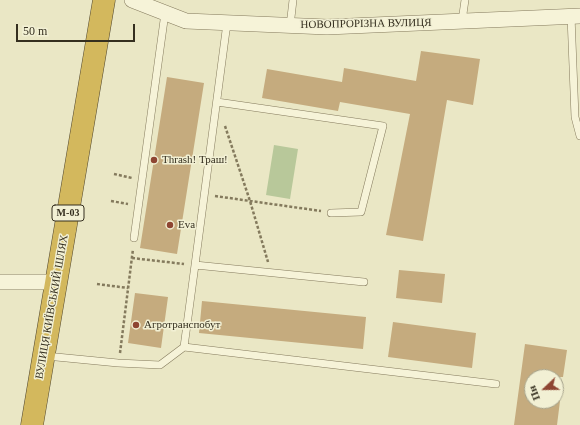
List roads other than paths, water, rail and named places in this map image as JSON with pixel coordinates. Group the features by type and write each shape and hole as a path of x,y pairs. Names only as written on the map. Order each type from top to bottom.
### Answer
{"highway":[{"name":"ВУЛИЦЯ КИЇВСЬКИЙ ШЛЯХ","path":"32,425 104,0"}],"street":[{"name":"НОВОПРОРІЗНА ВУЛИЦЯ","path":"132,0 186,22 290,26 327,27 575,16"},
{"path":"0,282 56,282"}],"lane":[{"path":"290,26 293,0"},
{"path":"462,21 465,0"},
{"path":"134,238 165,13"},
{"path":"575,16 575,117 580,136"},
{"path":"184,348 226,23"},
{"path":"217,102 383,126 361,212 332,213"},
{"path":"195,265 364,282"},
{"path":"44,355 118,363 160,365 184,348 496,384"}],"place":[{"name":"Thrash! Траш!","path":"154,160"},
{"name":"Eva","path":"170,225"},
{"name":"Агротранспобут","path":"136,325"}]}
